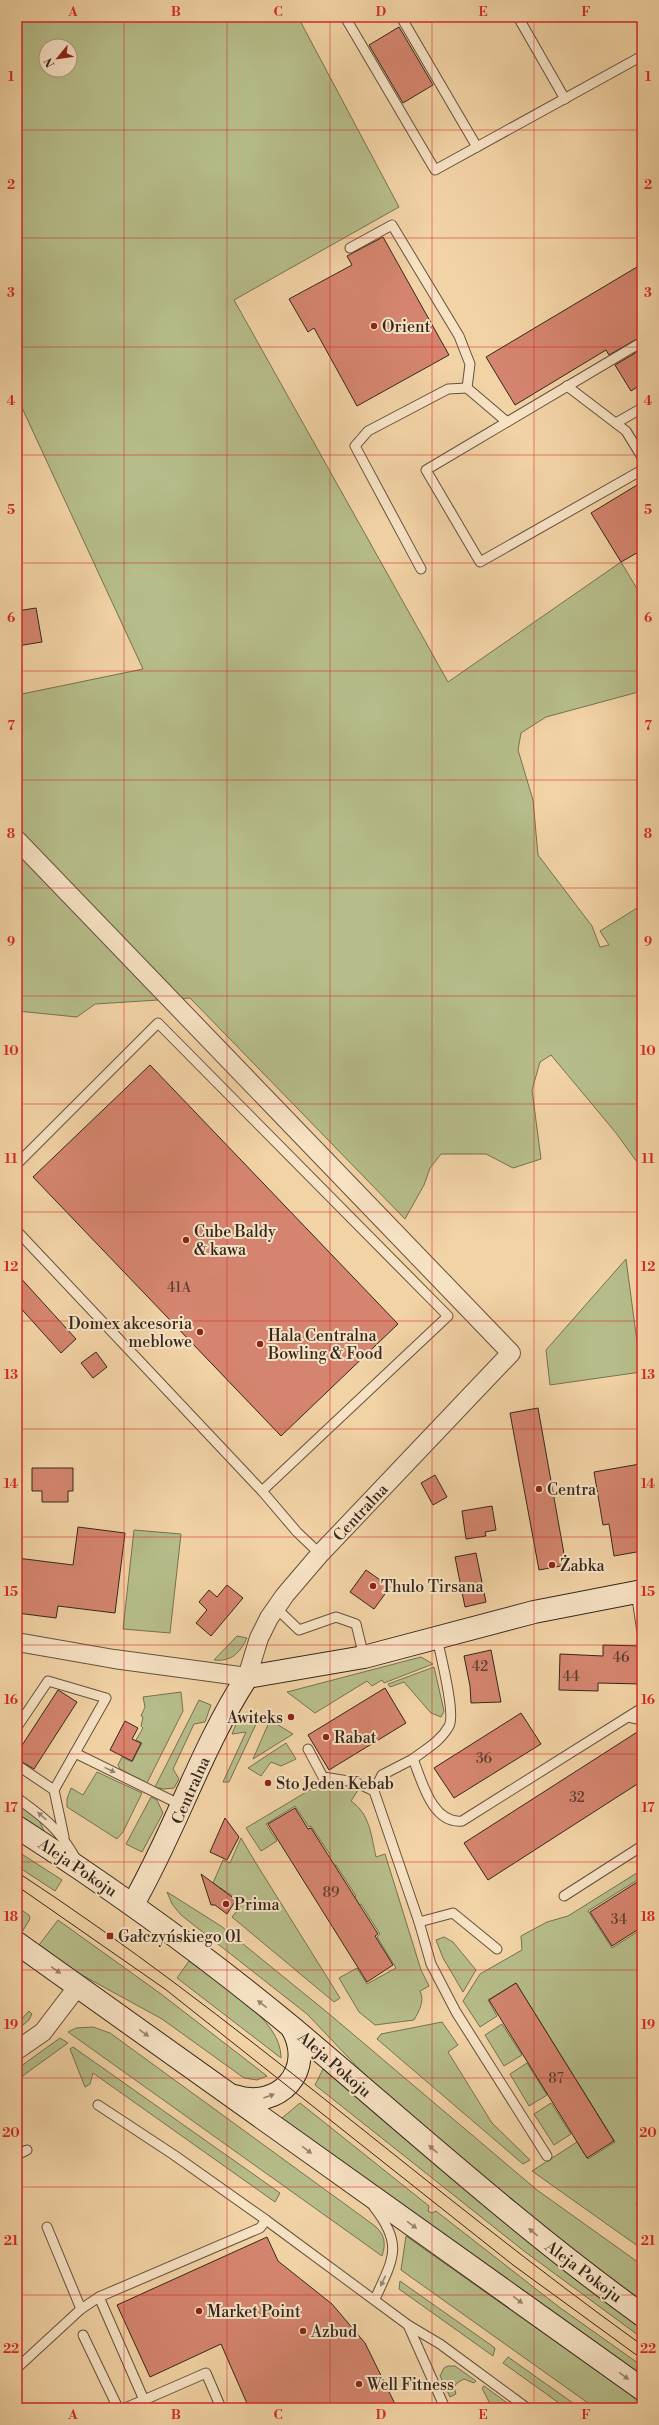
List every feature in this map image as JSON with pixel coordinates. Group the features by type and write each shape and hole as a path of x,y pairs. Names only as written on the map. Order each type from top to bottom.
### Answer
{"main road":[{"path":"247,1677 364,1657 549,1609 639,1591"},
{"name":"Centralna","path":"132,1904 158,1858 229,1706 247,1677"},
{"name":"Aleja Pokoju","path":"17,1827 82,1869 132,1904 292,2028 504,2209 591,2278 642,2315"},
{"path":"17,1943 642,2389"},
{"path":"231,2095 249,2099 262,2099 279,2092 292,2081 299,2065 300,2052 292,2028"}],"street":[{"name":"Centralna","path":"17,840 511,1353 320,1554 276,1607 260,1638 247,1677"},
{"path":"17,1642 114,1659 247,1677"},
{"path":"17,2050 43,2032 78,1986"}],"lane":[{"path":"345,17 435,170 642,56"},
{"path":"401,17 477,146"},
{"path":"518,17 565,99"},
{"path":"350,248 392,225 459,336 470,364 467,388"},
{"path":"642,342 426,470 480,562 642,470"},
{"path":"568,386 626,431 642,457"},
{"path":"421,569 355,446 368,431 448,390 467,388 507,422"},
{"path":"616,424 642,408"},
{"path":"17,1164 158,1023 448,1316 262,1491"},
{"path":"17,1230 262,1491 297,1532 320,1554"},
{"path":"639,1591 642,1632"},
{"path":"276,1607 299,1630 336,1617 356,1624 364,1657"},
{"path":"437,1638 449,1697 450,1724 440,1739 413,1759 382,1774 374,1791 419,1922 431,1964 456,2012 547,2156"},
{"path":"17,1727 48,1681 106,1698 54,1790 64,1837"},
{"path":"413,1759 429,1798 443,1817 452,1822 462,1821 642,1708"},
{"path":"628,1717 642,1720"},
{"path":"308,1749 323,1777 355,1782 374,1791"},
{"path":"74,1753 182,1805"},
{"path":"17,1765 54,1790"},
{"path":"17,1798 40,1814 64,1837 82,1869"},
{"path":"564,1896 642,1846"},
{"path":"419,1922 453,1913 497,1949"},
{"path":"98,2105 174,2155 375,2299 408,2325 440,2344 527,2408"},
{"path":"17,2155 27,2150"},
{"path":"357,2186 387,2224 393,2244 390,2267 375,2299"},
{"path":"17,2368 81,2309 99,2297 260,2228 266,2220"},
{"path":"47,2227 81,2309"},
{"path":"99,2297 144,2400"},
{"path":"408,2325 445,2408"},
{"path":"83,2335 118,2408"},
{"path":"125,2408 206,2373 221,2408"}],"green space":[{"path":"17,17 298,17 399,207 234,300 448,682 621,562 642,597 642,691 546,717 521,733 518,750 533,800 538,855 592,926 600,947 609,945 600,931 642,905 642,1169 616,1133 551,1055 540,1062 532,1090 541,1159 513,1168 486,1154 441,1154 430,1168 424,1185 405,1219 190,998 95,1004 77,1017 17,1011 17,695 143,669 17,397"},
{"path":"626,1259 641,1372 550,1385 546,1350"},
{"path":"134,1530 181,1534 170,1633 123,1629"},
{"path":"237,1636 247,1638 238,1652 225,1660 214,1660"},
{"path":"421,1657 433,1664 384,1683 382,1680 372,1686 367,1681 315,1713 287,1692"},
{"path":"434,1667 444,1711 441,1717 431,1713 404,1682 390,1687 388,1684"},
{"path":"181,1692 183,1711 147,1783 120,1769 118,1765 122,1757 132,1762 142,1743 136,1740 143,1728 141,1726 143,1717 141,1716 145,1707 143,1697"},
{"path":"199,1700 211,1705 205,1722 194,1724 173,1769 179,1779 174,1788 163,1789 155,1787"},
{"path":"239,1717 256,1720 257,1722 229,1782 223,1782 246,1732 232,1734"},
{"path":"270,1720 293,1734 253,1759"},
{"path":"286,1743 296,1759 281,1766 271,1762 261,1776 248,1768"},
{"path":"97,1772 142,1793 123,1832 117,1839 67,1807 67,1799 71,1788 83,1795"},
{"path":"318,1785 358,1790 351,1801 362,1812 366,1819 371,1833 376,1857 385,1854 421,1970 429,1986 420,1991 422,2002 414,2020 375,2025 359,2012 339,1978 357,1968 367,1984 396,1968 377,1937 380,1934 361,1904 358,1905 353,1898 356,1896 336,1865 333,1866 328,1858 331,1856 311,1826 309,1827 295,1806 266,1824 277,1841 261,1851 246,1828"},
{"path":"151,1797 157,1800 163,1813 142,1852 126,1844"},
{"path":"17,1803 39,1820 45,1833 17,1814"},
{"path":"241,1838 340,1998 334,2002 232,1917 243,1903 213,1883 223,1860 230,1863"},
{"path":"17,1851 62,1880 55,1891 17,1866"},
{"path":"640,1871 642,1877 588,1911 612,1948 642,1929 642,2197 636,2205 642,2210 642,2249 532,2171 577,2142 588,2159 615,2142 516,1983 488,2000 497,2016 480,2027 463,2001 480,1974 522,1950 521,1936 547,1922 568,1916"},
{"path":"167,1892 221,1926 328,2013 537,2190 642,2265 642,2301 592,2265 513,2202 367,2077 307,2014 181,1915 172,1904"},
{"path":"17,1907 29,1915 30,1919 22,1932 17,1928"},
{"path":"58,1920 161,1994 267,2076 257,2080 244,2078 162,2019 80,1974 39,1945"},
{"path":"444,1937 453,1942 476,1970 463,1992 443,1958 436,1940"},
{"path":"189,1961 231,1991 260,2016 271,2029 279,2044 281,2058 177,1978"},
{"path":"29,2011 32,2014 29,2020 17,2030 17,2024"},
{"path":"442,2022 458,2045 448,2052 492,2123 530,2160 523,2164 377,2039 381,2034"},
{"path":"502,2024 522,2055 504,2066 485,2035"},
{"path":"93,2027 110,2033 375,2226 383,2236 384,2240 382,2256 68,2032 76,2028"},
{"path":"60,2038 68,2043 17,2080 17,2069"},
{"path":"73,2047 280,2193 275,2202 93,2073 90,2084 85,2087 70,2049"},
{"path":"527,2063 547,2095 529,2106 510,2074"},
{"path":"323,2069 519,2234 600,2298 642,2328 642,2338 524,2251 315,2085"},
{"path":"300,2103 429,2206 428,2211 432,2213 436,2211 559,2307 642,2366 642,2375 282,2118"},
{"path":"551,2103 571,2134 554,2145 534,2114"},
{"path":"406,2236 642,2403 642,2408 595,2408 401,2270"},
{"path":"400,2281 495,2348 493,2356 399,2289"},
{"path":"508,2357 580,2408 566,2408 503,2363"},
{"path":"448,2366 455,2366 476,2381 474,2383 464,2379 457,2383 454,2387 456,2394 450,2397 440,2376 444,2368"},
{"path":"484,2386 513,2408 492,2408 482,2388"}],"building":[{"path":"399,27 433,85 403,103 369,45"},
{"path":"383,237 449,355 357,406 314,328 308,332 289,299 352,265 347,256"},
{"path":"642,264 642,336 609,355 606,350 515,405 486,357"},
{"path":"642,349 642,384 631,391 615,365"},
{"path":"642,482 642,550 621,562 591,513"},
{"path":"36,608 42,642 17,646 17,611"},
{"path":"150,1065 398,1324 281,1436 33,1177"},
{"path":"17,1274 76,1339 61,1353 17,1304"},
{"path":"96,1352 107,1367 93,1378 81,1363"},
{"name":"Centra","path":"538,1408 566,1565 539,1570 510,1413"},
{"path":"640,1464 642,1474 642,1551 614,1556 609,1524 603,1525 594,1472"},
{"path":"32,1468 73,1468 73,1491 68,1491 68,1502 42,1502 42,1491 32,1491"},
{"path":"435,1475 447,1497 433,1505 421,1483"},
{"path":"492,1506 496,1530 485,1532 486,1536 466,1539 462,1511"},
{"path":"78,1527 125,1533 115,1613 58,1606 56,1618 17,1613 17,1558 73,1565"},
{"path":"476,1553 486,1602 465,1607 455,1557"},
{"name":"Thulo Tirsana","path":"366,1570 390,1587 374,1609 350,1592"},
{"path":"227,1585 243,1598 211,1636 196,1623 207,1610 199,1602 209,1590 217,1597"},
{"path":"603,1645 642,1646 642,1684 598,1683 598,1691 559,1690 560,1654 603,1656"},
{"path":"491,1650 501,1702 471,1703 470,1686 464,1656"},
{"path":"385,1688 406,1723 329,1770 308,1735"},
{"path":"58,1690 77,1702 34,1769 17,1759 17,1753"},
{"path":"521,1713 541,1744 454,1798 434,1768"},
{"path":"125,1721 138,1728 132,1739 141,1743 132,1761 110,1750"},
{"path":"642,1729 642,1781 488,1880 464,1843"},
{"path":"295,1808 308,1829 311,1828 378,1934 375,1936 393,1965 367,1982 268,1824"},
{"path":"225,1818 239,1837 227,1860 210,1852"},
{"path":"201,1874 236,1900 227,1914 215,1905 211,1905"},
{"path":"642,1879 642,1927 612,1946 590,1912"},
{"path":"516,1983 614,2141 587,2158 489,2000"},
{"path":"267,2237 278,2261 332,2304 365,2343 397,2408 249,2408 221,2344 150,2377 117,2305"}],"tram line":[{"path":"17,1872 98,1927 255,2044 563,2287 642,2345"},
{"path":"17,1886 165,1989 513,2265 642,2359"}],"place":[{"name":"Orient","path":"374,326"},
{"name":"Cube Baldy & kawa","path":"186,1240"},
{"name":"Domex akcesoria meblowe","path":"200,1332"},
{"name":"Hala Centralna Bowling & Food","path":"260,1344"},
{"name":"Centra","path":"539,1489"},
{"name":"Żabka","path":"552,1565"},
{"name":"Thulo Tirsana","path":"373,1586"},
{"name":"Awiteks","path":"291,1717"},
{"name":"Rabat","path":"326,1737"},
{"name":"Sto Jeden Kebab","path":"268,1783"},
{"name":"Prima","path":"226,1904"},
{"name":"Gałczyńskiego 01","path":"110,1936"},
{"name":"Market Point","path":"199,2311"},
{"name":"Azbud","path":"303,2331"},
{"name":"Well Fitness","path":"359,2384"}]}
